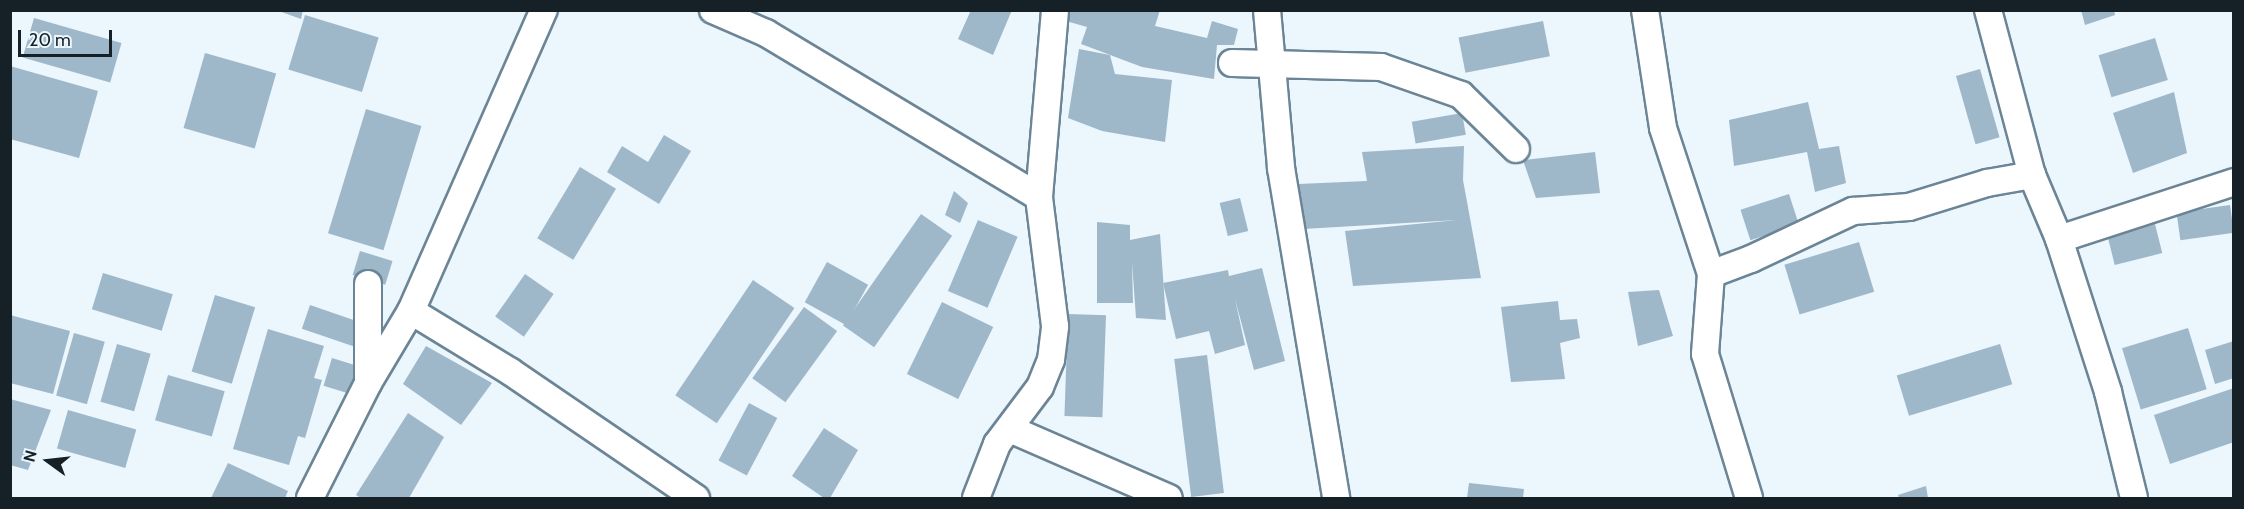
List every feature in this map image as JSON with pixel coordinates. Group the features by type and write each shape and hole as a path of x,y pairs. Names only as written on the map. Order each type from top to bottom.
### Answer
{"street":[{"path":"310,498 368,384 411,311 544,10"},
{"path":"712,10 766,33 1039,197"},
{"path":"976,498 997,444 1040,387 1051,360 1056,326 1039,197 1055,10"},
{"path":"1267,10 1281,168 1336,498"},
{"path":"1646,10 1663,128 1711,274 1705,354 1749,498"},
{"path":"1988,10 2032,175 2059,239 2108,392 2134,498"},
{"path":"1232,63 1381,68 1461,95 1516,149"},
{"path":"1711,274 1752,259 1853,211 1909,207 1987,183 2032,175"},
{"path":"2059,239 2234,182"},
{"path":"368,284 368,384"},
{"path":"411,311 511,372 696,498"},
{"path":"1010,429 1169,498"}],"building":[{"path":"276,10 303,10 301,19"},
{"path":"971,10 1012,10 993,55 958,39"},
{"path":"1069,10 1160,10 1155,26 1207,38 1212,21 1238,29 1234,45 1217,45 1214,79 1142,67 1081,44 1087,27 1066,21"},
{"path":"2081,10 2114,10 2115,15 2085,25"},
{"path":"305,15 379,38 362,92 288,70"},
{"path":"34,18 121,43 110,82 23,57"},
{"path":"1543,21 1550,56 1465,73 1459,37"},
{"path":"2155,38 2168,80 2111,97 2099,55"},
{"path":"1079,49 1110,55 1115,74 1172,80 1165,142 1102,131 1068,118"},
{"path":"205,53 276,73 255,148 184,128"},
{"path":"10,66 98,91 79,158 10,139"},
{"path":"1980,69 2000,137 1976,144 1956,76"},
{"path":"2174,92 2187,153 2133,173 2113,113"},
{"path":"1808,102 1819,149 1839,146 1846,183 1815,192 1807,152 1734,166 1729,120"},
{"path":"366,109 421,126 383,250 328,233"},
{"path":"1462,113 1466,135 1416,144 1412,122"},
{"path":"664,135 691,151 659,204 607,172 622,146 648,162"},
{"path":"1464,146 1463,180 1481,278 1353,286 1345,231 1457,220 1303,229 1298,184 1367,181 1362,152"},
{"path":"1595,152 1600,193 1536,198 1523,160"},
{"path":"580,167 616,189 573,260 537,238"},
{"path":"954,191 968,203 960,223 945,215"},
{"path":"1789,194 1799,224 1750,240 1740,210"},
{"path":"1240,198 1248,231 1228,236 1220,203"},
{"path":"2230,205 2234,233 2180,240 2177,213"},
{"path":"921,214 952,236 874,347 843,325"},
{"path":"978,220 1018,237 987,308 948,291"},
{"path":"1097,222 1130,225 1130,240 1160,234 1166,320 1136,318 1132,262 1133,303 1097,303"},
{"path":"2155,224 2162,253 2115,265 2107,236"},
{"path":"1859,242 1874,292 1800,315 1784,265"},
{"path":"360,251 393,261 385,285 353,275"},
{"path":"827,262 868,285 846,325 805,302"},
{"path":"1262,268 1285,361 1254,370 1235,299 1245,345 1215,354 1209,331 1176,339 1163,283 1228,270 1229,276"},
{"path":"103,273 173,294 162,331 92,309"},
{"path":"525,274 554,294 524,337 495,317"},
{"path":"753,280 794,308 717,423 675,395"},
{"path":"1659,290 1673,336 1638,346 1628,292"},
{"path":"215,295 255,307 232,384 192,372"},
{"path":"1558,301 1560,320 1577,319 1580,338 1560,343 1565,379 1511,382 1501,307"},
{"path":"942,302 993,327 958,399 907,374"},
{"path":"310,305 363,323 355,347 302,329"},
{"path":"804,307 837,331 785,402 752,378"},
{"path":"1068,314 1106,315 1102,417 1064,416"},
{"path":"10,315 70,331 53,394 10,383"},
{"path":"2188,328 2207,389 2141,409 2122,348"},
{"path":"268,329 324,346 314,378 322,380 305,438 298,436 289,465 233,449"},
{"path":"74,333 105,342 87,404 56,395"},
{"path":"2234,341 2234,378 2215,384 2205,350"},
{"path":"117,344 151,354 134,411 100,402"},
{"path":"2000,344 2012,384 1909,416 1897,376"},
{"path":"426,346 492,383 461,425 403,384"},
{"path":"1207,355 1224,493 1191,497 1174,359"},
{"path":"332,358 359,366 350,394 324,386"},
{"path":"168,375 225,391 212,436 155,420"},
{"path":"2234,388 2234,442 2170,464 2154,415"},
{"path":"10,399 51,410 28,470 10,465"},
{"path":"749,403 777,418 747,475 718,460"},
{"path":"68,410 136,430 125,468 57,448"},
{"path":"408,413 444,437 409,498 361,498 356,495"},
{"path":"824,428 858,450 830,498 824,498 792,476"},
{"path":"228,463 288,491 285,498 211,498"},
{"path":"1469,483 1524,489 1523,498 1467,498"},
{"path":"1926,486 1928,498 1899,498 1898,495"}]}
